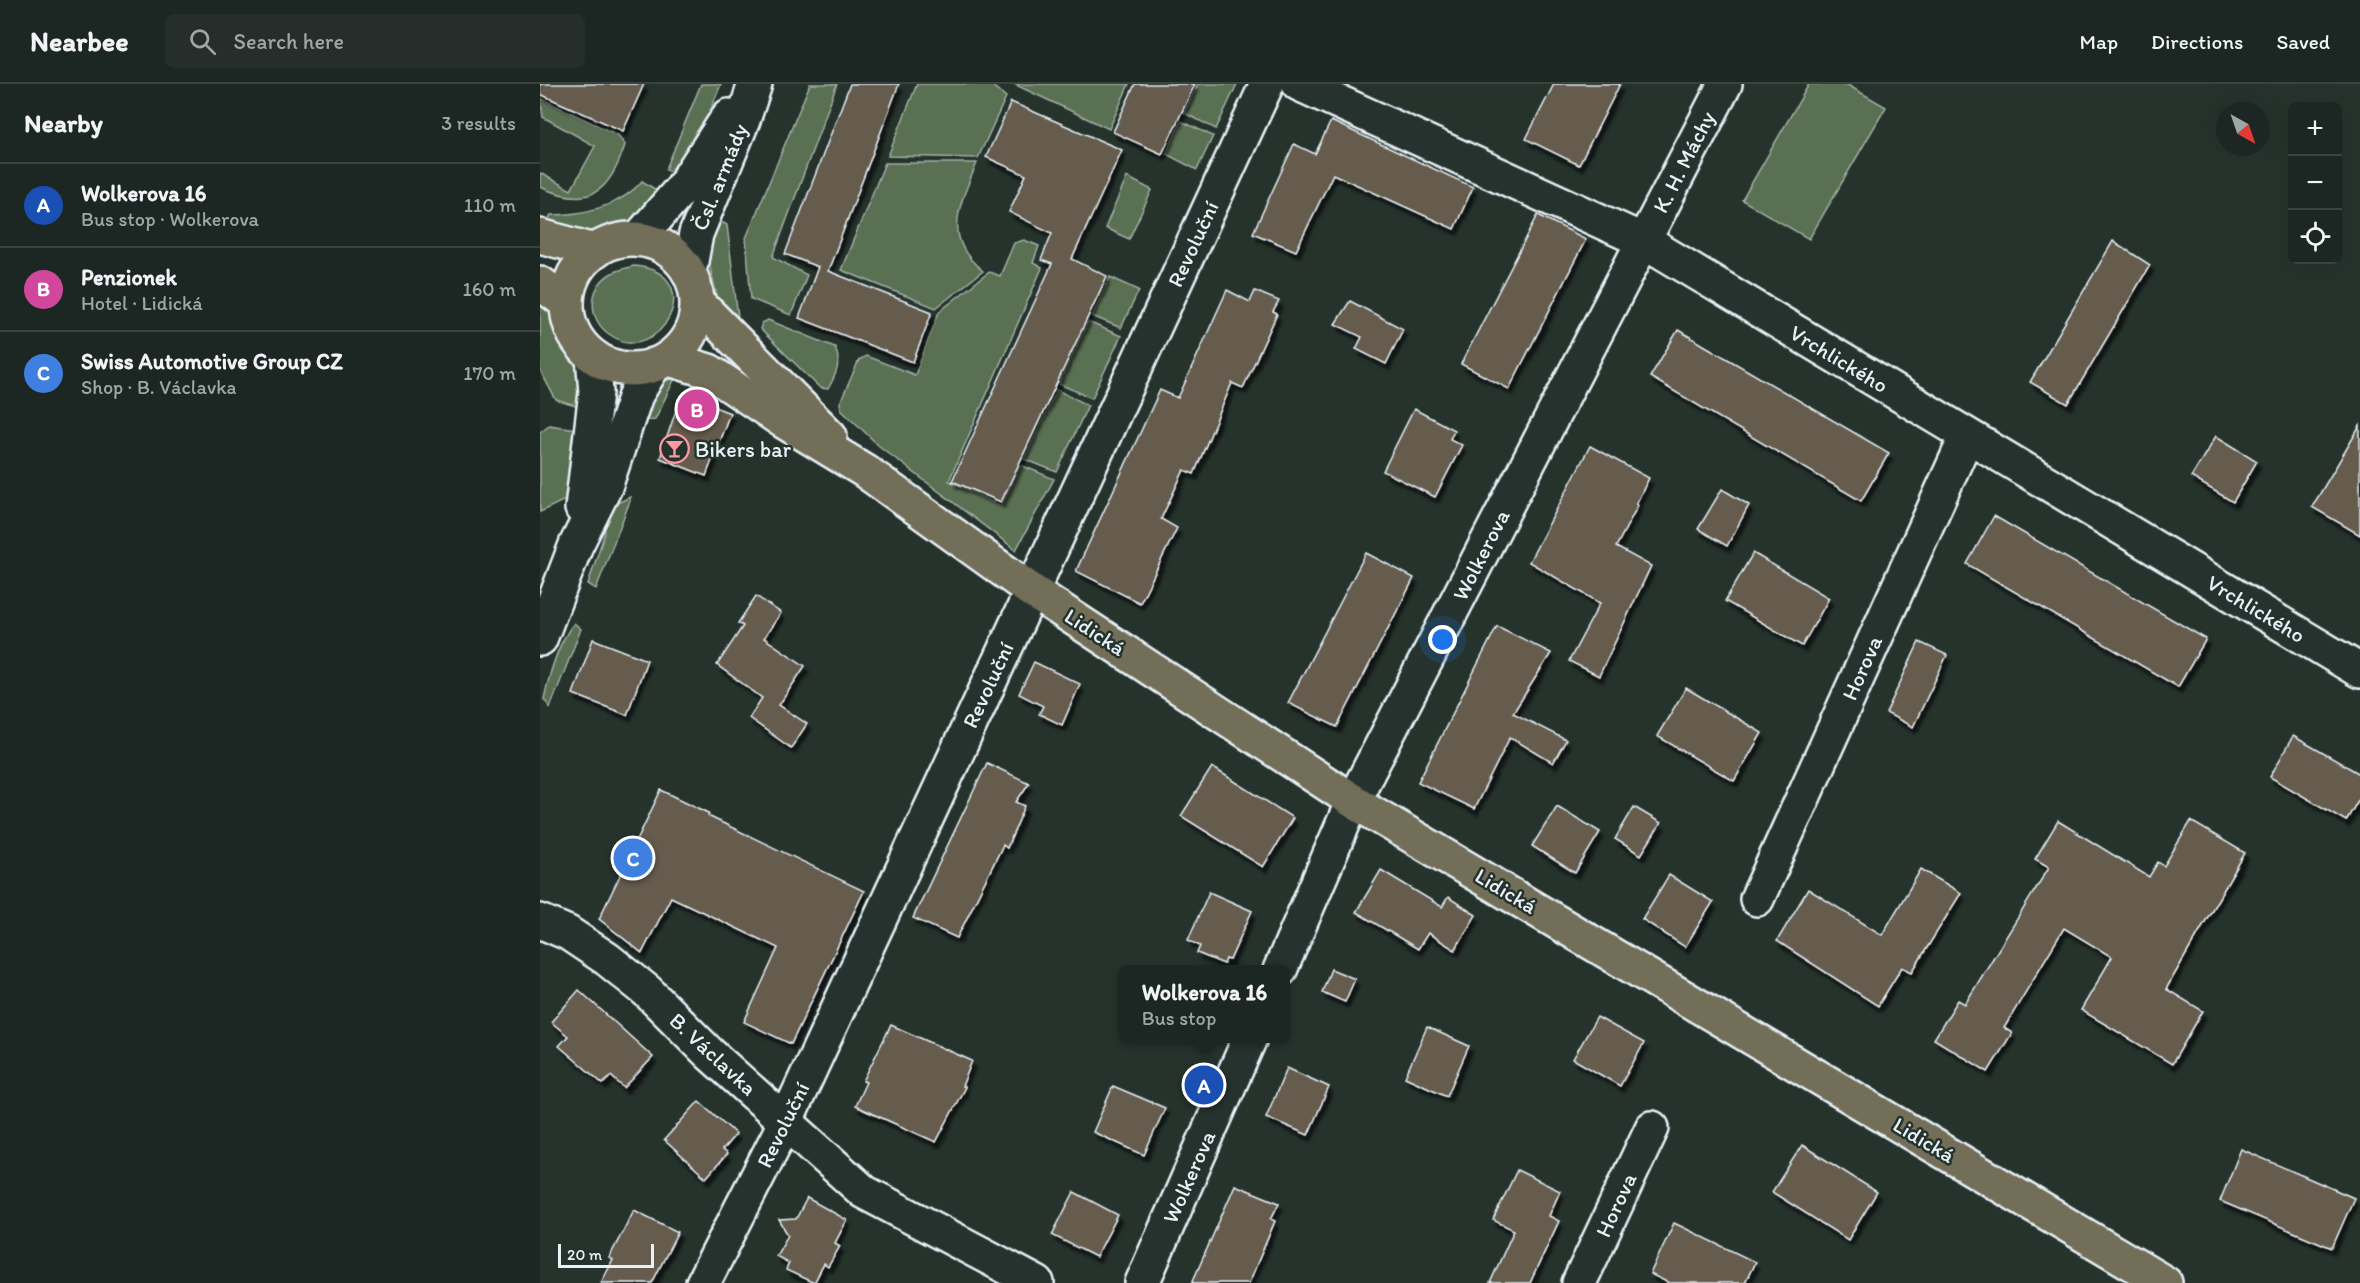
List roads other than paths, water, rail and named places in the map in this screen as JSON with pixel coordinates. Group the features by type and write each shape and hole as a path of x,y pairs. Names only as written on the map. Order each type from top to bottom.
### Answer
{"main road":[{"path":"540,236 595,251"},
{"path":"638,239 667,248 680,258 689,272 698,303 696,319 690,334 661,362 638,369 621,368 593,356 574,333 567,303 574,273 595,251 608,243 638,239"},
{"path":"540,283 567,303"},
{"name":"Lidická","path":"698,303 865,471"},
{"name":"Lidická","path":"661,362 709,371 783,421 865,471 1032,591 1353,801 2165,1283"}],"street":[{"name":"Čsl. armády","path":"638,239 682,188 749,84"},
{"name":"Čsl. armády","path":"689,272 696,234 744,120 755,84"},
{"name":"Revoluční","path":"703,1283 786,1121 1267,84"},
{"name":"Vrchlického","path":"1299,84 1644,241 2360,671"},
{"name":"K. H. Máchy","path":"1644,241 1725,84"},
{"name":"Wolkerova","path":"1282,965 1353,801 1644,241"},
{"path":"576,545 596,392 593,356"},
{"path":"540,639 576,545 605,487 636,395 661,362"},
{"name":"Horova","path":"1757,899 1967,436"},
{"name":"B. Václavka","path":"540,921 568,933 607,958 639,984 710,1054 864,1192 1037,1283"},
{"name":"Wolkerova","path":"1142,1283 1248,1043"},
{"name":"Horova","path":"1579,1283 1652,1128"}],"place":[{"name":"Penzionek","path":"697,409"},
{"name":"Bikers bar","path":"674,449"},
{"name":"Swiss Automotive Group CZ","path":"633,858"},
{"name":"Wolkerova 16","path":"1204,1085"}]}
